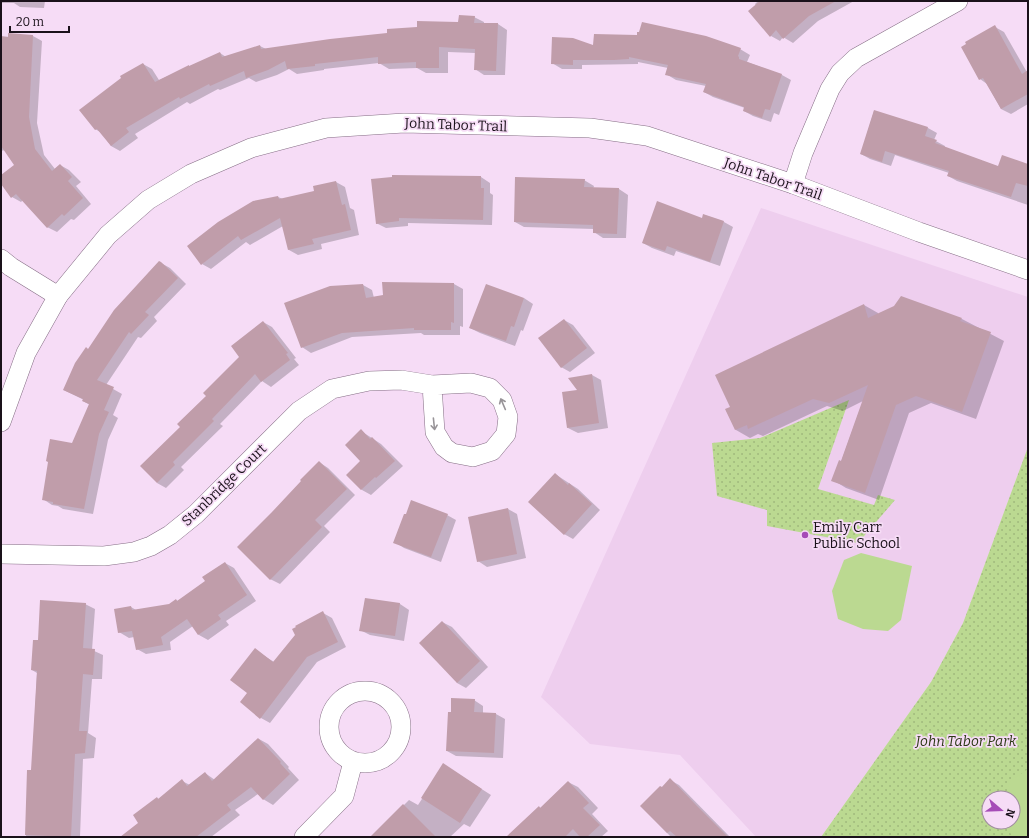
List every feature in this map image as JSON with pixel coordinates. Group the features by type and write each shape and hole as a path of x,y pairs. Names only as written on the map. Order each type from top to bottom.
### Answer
{"street":[{"path":"793,184 803,153 830,89 840,73 856,58 958,1"},
{"name":"John Tabor Trail","path":"1,422 26,353 58,296 108,235 148,200 191,174 251,148 326,128 404,123 590,128 647,136 793,184 919,232 1028,270"},
{"path":"1,259 11,267 58,296"},
{"name":"Stanbridge Court","path":"1,554 104,556 134,552 151,546 170,535 196,514 299,412 332,389 369,381 401,380 432,385 471,383 490,388 502,400 508,417 506,434 492,451 474,457 452,453 444,447 435,432 432,385"},
{"path":"304,837 344,796 353,762"}],"shaded area":[{"name":"Emily Carr Public School","path":"761,208 1028,297 1028,447 963,623 931,682 821,837 756,837 680,755 590,744 541,697"}],"green space":[{"path":"849,400 818,489 874,505 878,495 895,500 858,543 767,526 767,510 717,496 712,443 760,438"},
{"name":"John Tabor Park","path":"1028,447 1028,837 821,837 931,682 963,623"},
{"path":"861,553 912,566 901,620 888,631 863,629 838,619 832,591 844,560"},
{"path":"1028,769 1028,837 1012,837 1009,830 1021,830 1021,790 1008,790 1009,782"}],"building":[{"path":"760,1 836,1 809,16 783,39 776,30 770,37 748,11"},
{"path":"459,15 475,16 474,23 498,23 496,71 474,70 475,49 439,47 439,68 416,68 416,62 378,64 378,57 315,64 315,66 287,69 285,61 268,70 246,78 244,71 210,86 209,84 180,99 179,97 126,128 129,132 111,146 97,129 95,130 79,110 121,78 120,76 143,63 155,82 220,52 222,57 260,45 261,49 330,39 387,33 387,29 417,27 417,21 458,22"},
{"path":"642,22 706,36 741,48 738,56 739,59 782,74 770,110 765,109 762,118 743,111 744,107 703,92 706,84 665,75 668,65 629,57 629,59 614,60 573,60 573,65 551,64 552,37 573,38 593,45 594,34 637,35"},
{"path":"995,25 1022,74 1028,70 1028,94 1001,109 983,78 979,80 961,47 966,44 965,42"},
{"path":"8,33 33,35 29,117 35,149 52,171 60,164 72,177 68,181 83,198 64,216 62,214 47,228 16,194 11,198 1,184 1,175 14,165 1,146 1,36 8,37"},
{"path":"874,110 928,127 925,136 937,140 935,143 998,166 1002,155 1028,164 1028,186 1016,183 1011,197 947,176 949,171 885,151 882,162 860,154"},
{"path":"392,175 481,176 481,188 484,188 483,220 399,218 399,221 376,224 371,179 392,177"},
{"path":"515,177 585,179 584,187 619,188 617,234 593,233 593,225 514,222"},
{"path":"336,181 342,205 345,204 351,230 312,239 314,244 288,250 280,218 241,240 238,236 201,265 187,246 218,222 253,201 278,196 279,199 314,191 313,186"},
{"path":"657,201 702,218 703,214 724,221 710,262 667,246 665,251 642,243"},
{"path":"159,261 178,278 145,312 149,315 131,334 129,332 97,380 114,387 104,410 109,412 99,434 84,509 53,504 53,502 42,500 50,439 72,443 89,404 82,401 83,399 63,390 75,363 86,347 88,349 114,310"},
{"path":"382,282 454,283 454,323 451,322 451,330 414,330 414,328 342,333 301,348 284,303 330,286 363,284 366,298 383,295"},
{"path":"486,284 524,298 514,327 511,326 506,341 469,328"},
{"path":"901,296 962,318 960,321 991,332 962,412 916,396 896,405 865,493 831,481 839,460 841,461 868,385 829,403 813,399 748,429 747,425 735,430 725,409 730,407 715,375 864,304 868,318 894,306"},
{"path":"564,319 587,348 561,368 538,338"},
{"path":"263,321 288,353 286,354 290,360 261,382 255,374 212,419 214,421 173,462 175,465 157,483 140,466 180,427 177,424 206,396 203,393 239,357 231,346"},
{"path":"592,374 599,423 567,428 562,392 577,390 568,378"},
{"path":"361,429 370,439 372,437 395,461 361,490 346,475 360,461 345,445"},
{"path":"319,461 347,489 315,520 322,527 270,580 237,547"},
{"path":"555,473 568,485 569,483 592,504 564,535 528,502"},
{"path":"411,500 448,514 431,557 393,543"},
{"path":"508,508 517,554 477,562 468,517"},
{"path":"225,562 247,595 218,615 221,619 198,635 187,619 161,637 163,645 136,650 132,631 118,633 114,609 131,606 132,610 169,604 176,599 177,601 205,581 202,577"},
{"path":"365,598 400,603 395,636 359,631"},
{"path":"40,600 86,603 83,648 95,649 93,675 83,674 79,731 87,731 85,753 75,754 71,837 25,835 27,770 31,770 37,671 31,670 33,640 38,640"},
{"path":"323,611 338,642 307,657 260,719 240,702 247,693 230,680 255,648 273,662 295,635 292,629"},
{"path":"442,621 480,661 457,683 419,643"},
{"path":"451,698 475,699 474,712 496,713 494,753 446,751 448,712 451,712"},
{"path":"258,738 281,762 280,763 290,774 263,800 251,787 227,805 231,810 196,837 120,837 138,823 133,815 157,797 158,799 182,779 187,786 205,772 212,781"},
{"path":"443,763 482,789 460,823 421,798"},
{"path":"670,778 728,837 677,837 670,831 667,833 640,806"},
{"path":"568,781 589,803 583,808 600,825 587,837 580,837 573,829 565,837 506,837 539,806 540,808"},
{"path":"403,804 436,837 370,837"}],"place":[{"name":"Emily Carr Public School","path":"805,535"}]}
